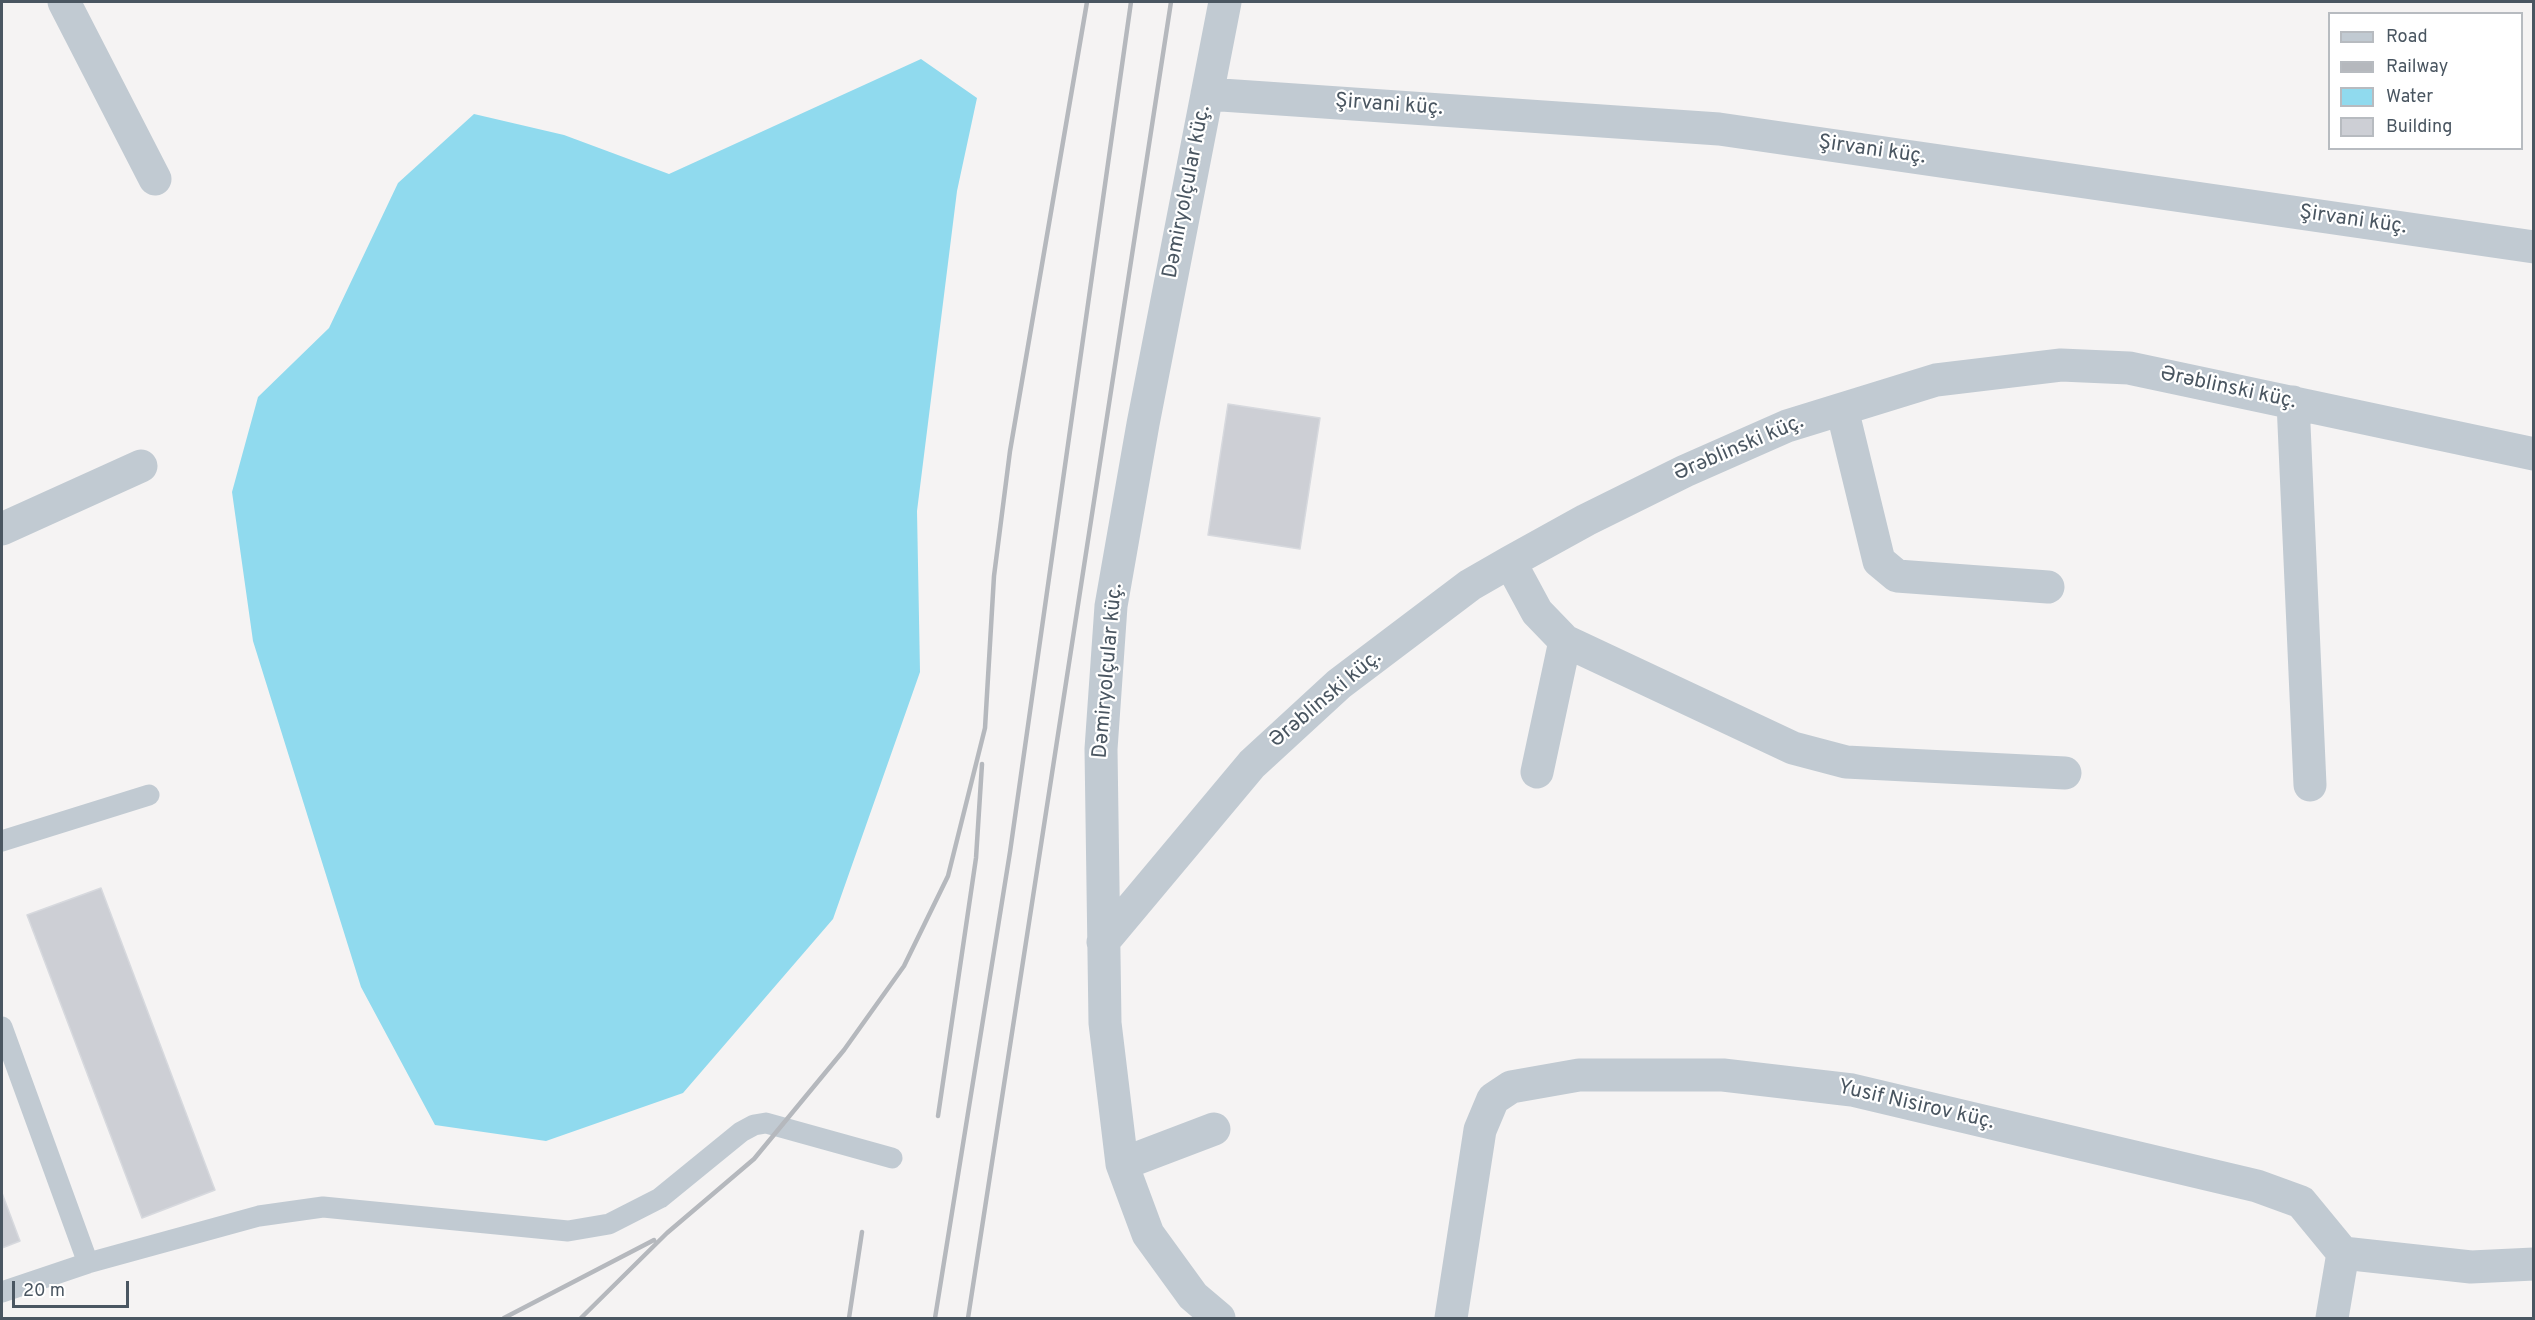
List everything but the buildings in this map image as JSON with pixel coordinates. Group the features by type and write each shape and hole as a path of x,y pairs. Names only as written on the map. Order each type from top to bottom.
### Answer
{"street":[{"path":"64,2 155,179"},
{"name":"Dəmiryolçular küç.","path":"1219,1318 1193,1296 1148,1234 1122,1164 1105,1023 1101,749 1111,606 1143,424 1225,2"},
{"name":"Şirvani küç.","path":"1207,94 1719,129 2534,247"},
{"name":"Ərəblinski küç.","path":"1103,942 1252,764 1339,684 1470,585 1586,520 1685,471 1787,426 1936,380 2061,365 2129,368 2534,454"},
{"path":"2293,402 2310,785"},
{"path":"1842,409 1879,561 1898,576 2048,587"},
{"path":"2,529 141,466"},
{"path":"1510,562 1537,612 1565,641 1793,748 1846,762 2065,773"},
{"path":"1537,772 1565,641"},
{"name":"Yusif Nisirov küç.","path":"1452,1318 1480,1131 1493,1099 1511,1087 1579,1075 1723,1075 1852,1089 2257,1186 2301,1202 2343,1253"},
{"path":"1122,1164 1214,1129"},
{"path":"2332,1318 2343,1253 2471,1267 2534,1264"}],"lane":[{"path":"2,842 149,795"},
{"path":"2,1027 88,1263"},
{"path":"2,1292 88,1263 259,1216 323,1208 568,1231 609,1224 660,1198 741,1132 754,1125 766,1123 892,1158"}],"water":[{"path":"921,59 977,98 957,191 917,511 920,672 833,919 683,1093 546,1141 435,1125 361,987 253,641 232,492 258,397 329,328 398,183 474,114 564,135 669,174"}],"railway":[{"path":"581,1318 667,1233 754,1159 844,1050 904,966 948,876 985,728 994,576 1010,451 1087,2"},
{"path":"935,1318 1010,852 1131,2"},
{"path":"968,1318 1171,2"},
{"path":"938,1116 976,858 982,764"},
{"path":"849,1318 862,1232"},
{"path":"504,1318 654,1240"}]}
